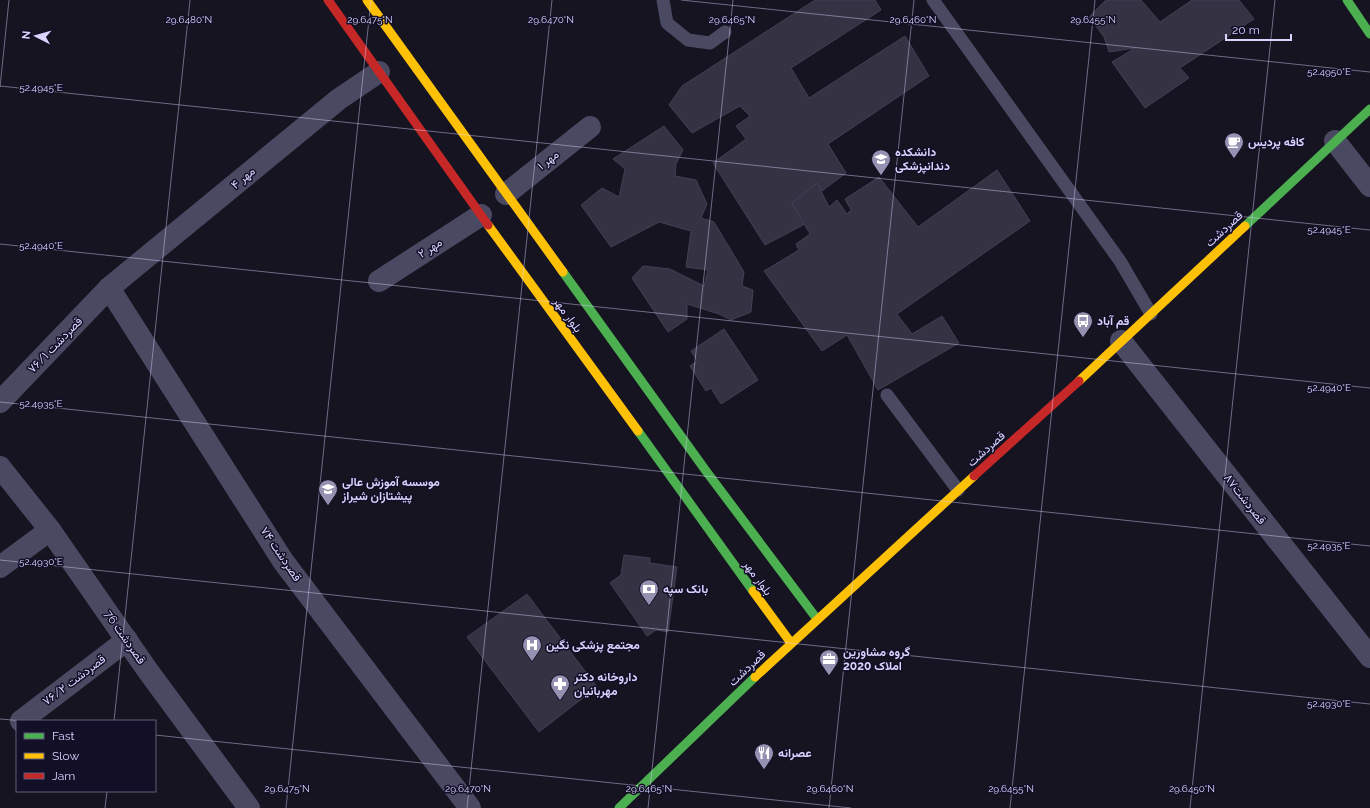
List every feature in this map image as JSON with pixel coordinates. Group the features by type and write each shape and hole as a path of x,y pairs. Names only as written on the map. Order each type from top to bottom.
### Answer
{"main road":[{"name":"بلوار مهر","path":"328,0 481,215 682,487 791,643"},
{"name":"بلوار مهر","path":"367,0 506,194 702,474 817,620"},
{"path":"1347,0 1370,34"},
{"name":"قصردشت","path":"619,808 791,643 1151,314 1370,109"}],"street":[{"name":"۴ مهر","path":"110,288 339,99 379,72"},
{"name":"۱ مهر","path":"506,194 590,127"},
{"path":"1335,142 1370,186"},
{"name":"۲ مهر","path":"379,281 481,215"},
{"name":"۷۶/۱ قصردشت","path":"0,402 110,288"},
{"name":"۷۴ قصردشت","path":"110,288 283,561 470,808"},
{"name":"قصردشت۸۷","path":"1121,341 1370,658"},
{"name":"76 قصردشت","path":"0,467 50,530 127,640 249,808"},
{"path":"0,567 50,530"},
{"name":"۷۶/۲ قصردشت","path":"22,720 127,640"}],"lane":[{"path":"663,0 667,23 688,40 710,43 725,32"},
{"path":"933,0 1120,261 1151,314"},
{"path":"887,395 958,490"}],"building":[{"path":"815,0 875,0 881,10 791,68 809,98 905,36 929,76 828,144 846,173 822,191 817,183 792,203 805,224 765,245 713,163 746,139 736,126 750,116 740,106 692,133 669,105 682,86"},
{"path":"1106,0 1141,0 1160,22 1192,0 1239,0 1254,19 1180,68 1189,78 1145,108 1112,62 1135,48 1109,52 1104,37 1089,17"},
{"path":"664,126 683,150 676,164 675,176 696,180 707,204 701,218 714,222 744,272 742,286 753,290 751,312 731,320 719,314 687,304 687,319 668,332 632,278 643,266 670,269 704,286 708,270 686,267 691,231 659,222 611,247 581,205 602,188 619,197 625,169 613,159"},
{"path":"997,170 1030,221 897,314 912,334 942,316 959,343 878,390 847,335 822,351 764,271 799,250 796,244 810,234 792,203 817,183 829,207 837,200 847,214 851,210 845,199 879,177 918,227"},
{"path":"724,329 758,380 721,404 711,388 706,391 690,366 697,361 691,351"},
{"name":"بانک سپه","path":"624,555 650,558 650,563 677,567 668,632 656,630 647,636 610,583 621,575"},
{"name":"مجتمع پزشکی نگین","path":"527,594 597,687 539,732 467,637"}],"traffic: fast":[{"path":"1347,0 1370,34"},
{"path":"1245,226 1370,109"},
{"path":"563,272 706,471 817,619"},
{"path":"638,431 753,591"},
{"path":"619,808 755,677"}],"traffic: slow":[{"path":"367,0 563,272"},
{"path":"488,225 638,431"},
{"path":"1079,381 1245,226"},
{"path":"755,677 974,476"},
{"path":"753,591 791,643"}],"traffic: jam":[{"path":"328,0 488,225"},
{"path":"974,476 1079,381"}],"place":[{"name":"کافه پردیس","path":"1234,159"},
{"name":"دانشکده دندانپزشکی","path":"881,176"},
{"name":"قم آباد","path":"1083,338"},
{"name":"موسسه آموزش عالی پیشتازان شیراز","path":"328,506"},
{"name":"بانک سپه","path":"649,606"},
{"name":"مجتمع پزشکی نگین","path":"532,662"},
{"name":"گروه مشاورین املاک 2020","path":"829,676"},
{"name":"داروخانه دکتر مهربانیان","path":"560,701"},
{"name":"عصرانه","path":"764,770"}]}
